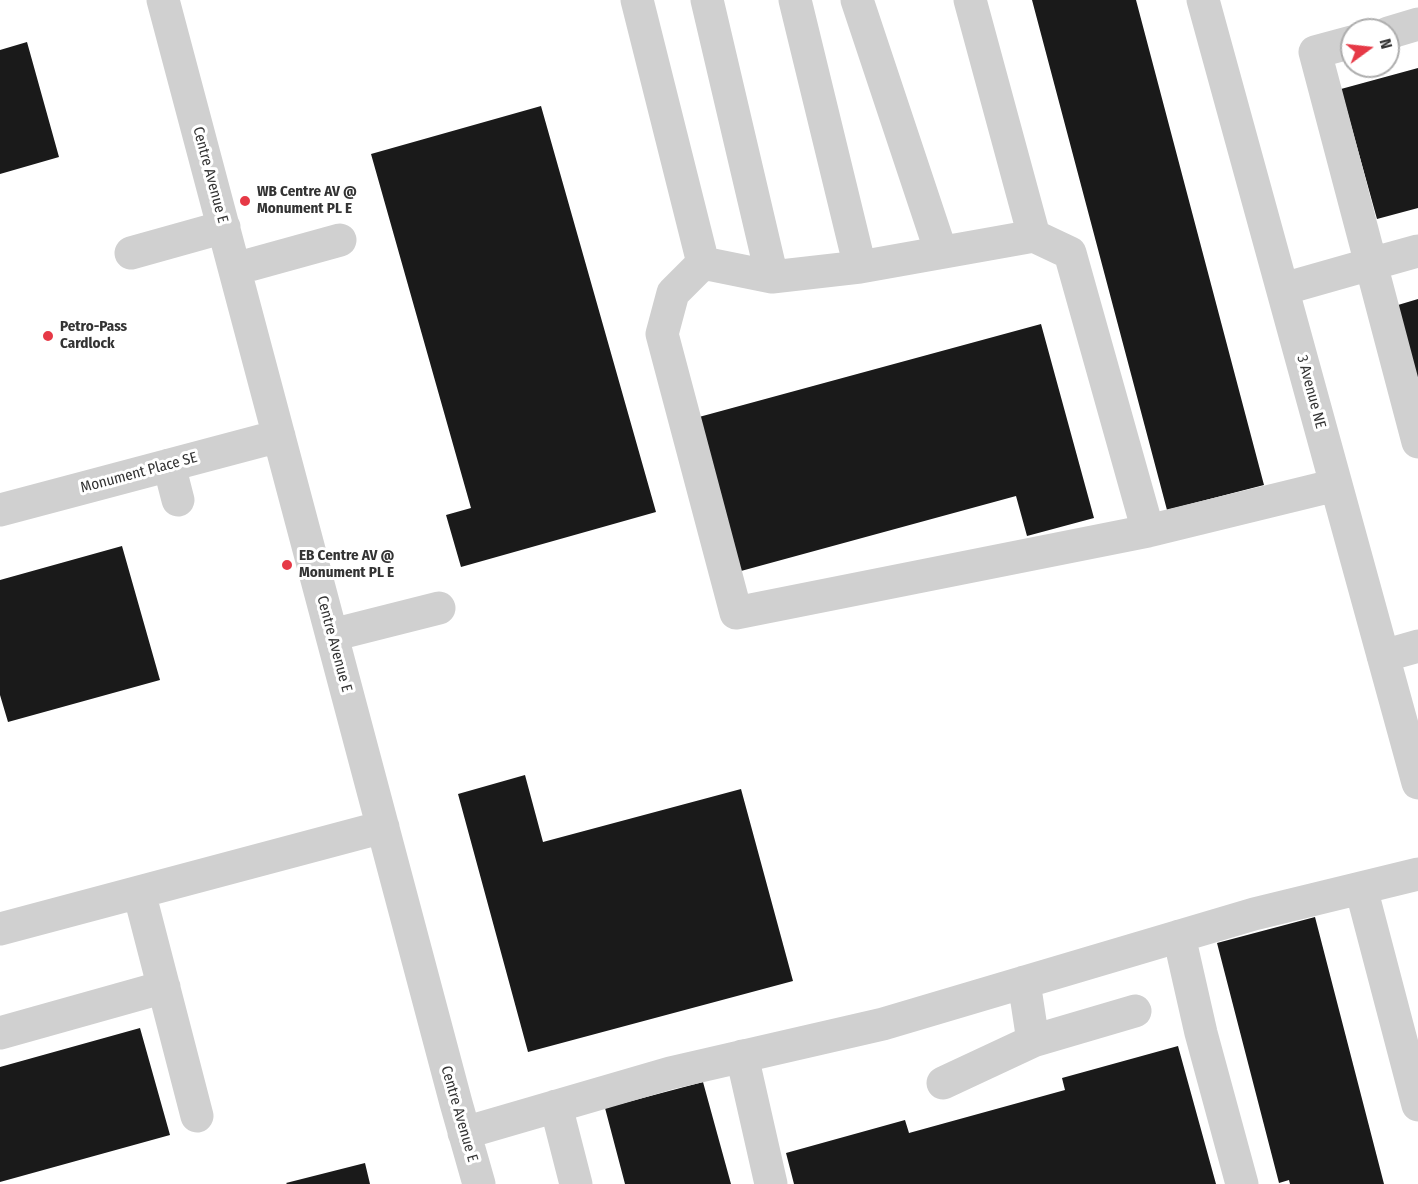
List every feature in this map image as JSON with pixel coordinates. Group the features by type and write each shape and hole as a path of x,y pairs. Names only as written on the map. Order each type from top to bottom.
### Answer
{"street":[{"name":"Centre Avenue E","path":"163,0 479,1184"},
{"path":"637,0 703,263"},
{"path":"706,0 772,277"},
{"path":"795,0 860,267"},
{"path":"857,0 941,252"},
{"path":"970,0 1034,236"},
{"name":"3 Avenue NE","path":"1203,0 1418,783"},
{"path":"1400,29 1418,24"},
{"path":"1340,45 1315,52 1418,441"},
{"path":"131,254 224,227"},
{"path":"703,263 772,277 860,267 1034,236 1071,253 1148,531"},
{"path":"235,269 340,240"},
{"path":"1283,290 1418,250"},
{"path":"703,263 673,293 662,334 736,613 1148,531 1336,485"},
{"name":"Monument Place SE","path":"0,510 279,436"},
{"path":"169,465 178,500"},
{"path":"332,635 439,608"},
{"path":"1383,656 1418,646"},
{"path":"0,929 383,827"},
{"path":"464,1133 670,1073 883,1024 1254,914 1418,874"},
{"path":"1361,888 1418,1105"},
{"path":"139,892 197,1116"},
{"path":"1179,936 1242,1184"},
{"path":"1024,982 1033,1041"},
{"path":"0,1033 164,987"},
{"path":"944,1083 1033,1041 1135,1011"},
{"path":"742,1056 771,1184"},
{"path":"556,1106 576,1184"}],"building":[{"path":"1032,0 1136,0 1264,485 1167,510"},
{"path":"27,42 59,157 0,174 0,50"},
{"path":"1418,68 1418,208 1377,219 1341,89 1381,78 1400,78 1400,73"},
{"path":"541,106 656,512 461,567 446,515 471,508 371,154"},
{"path":"1418,299 1418,377 1417,377 1398,305"},
{"path":"1041,324 1094,518 1027,536 1016,496 741,571 699,417"},
{"path":"122,546 160,680 8,722 0,695 0,580"},
{"path":"525,775 543,842 741,789 793,981 528,1052 458,794"},
{"path":"1315,917 1384,1184 1290,1184 1289,1180 1279,1183 1217,943"},
{"path":"140,1028 170,1135 0,1182 0,1067"},
{"path":"1178,1046 1216,1184 794,1184 786,1153 905,1120 909,1133 1065,1090 1062,1078"},
{"path":"703,1082 731,1184 625,1184 605,1108"},
{"path":"365,1163 370,1184 286,1183"}],"place":[{"name":"WB Centre AV @ Monument PL E","path":"245,201"},
{"name":"Petro-Pass Cardlock","path":"48,336"},
{"name":"EB Centre AV @ Monument PL E","path":"287,565"}]}
